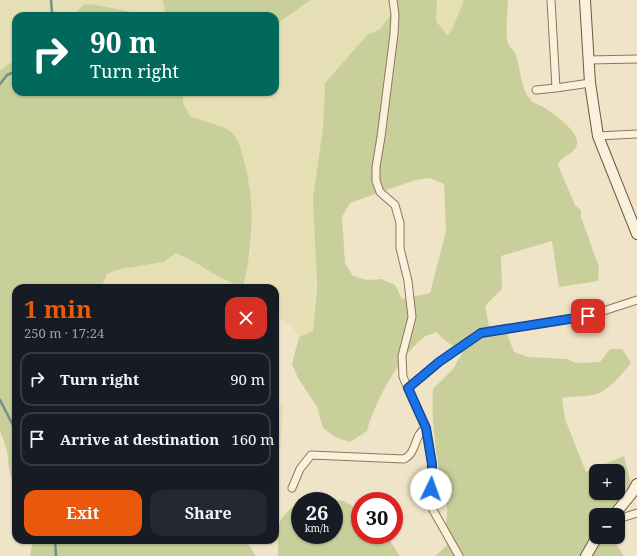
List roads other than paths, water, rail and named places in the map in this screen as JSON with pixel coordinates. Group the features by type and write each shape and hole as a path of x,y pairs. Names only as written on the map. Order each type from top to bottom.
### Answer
{"street":[{"path":"393,0 395,15 394,34 376,167 376,181 380,192 395,205 400,223 400,248 408,282 412,317 402,356 403,377 426,428 432,464 432,510 459,556"},
{"path":"551,0 556,88"},
{"path":"585,0 590,83 598,136 636,229"},
{"path":"588,60 637,60"},
{"path":"536,90 590,83"},
{"path":"598,136 637,134"},
{"path":"408,388 439,362 481,333 588,316 637,300"},
{"path":"292,488 300,469 311,455 404,458 413,451 418,435 426,428"},
{"path":"620,508 637,484"},
{"path":"625,517 637,513"},
{"path":"586,556 594,544"}],"waterway":[{"path":"51,0 52,12"},
{"path":"0,84 7,75 12,73"},
{"path":"0,400 12,423"},
{"path":"55,544 56,556"}]}
